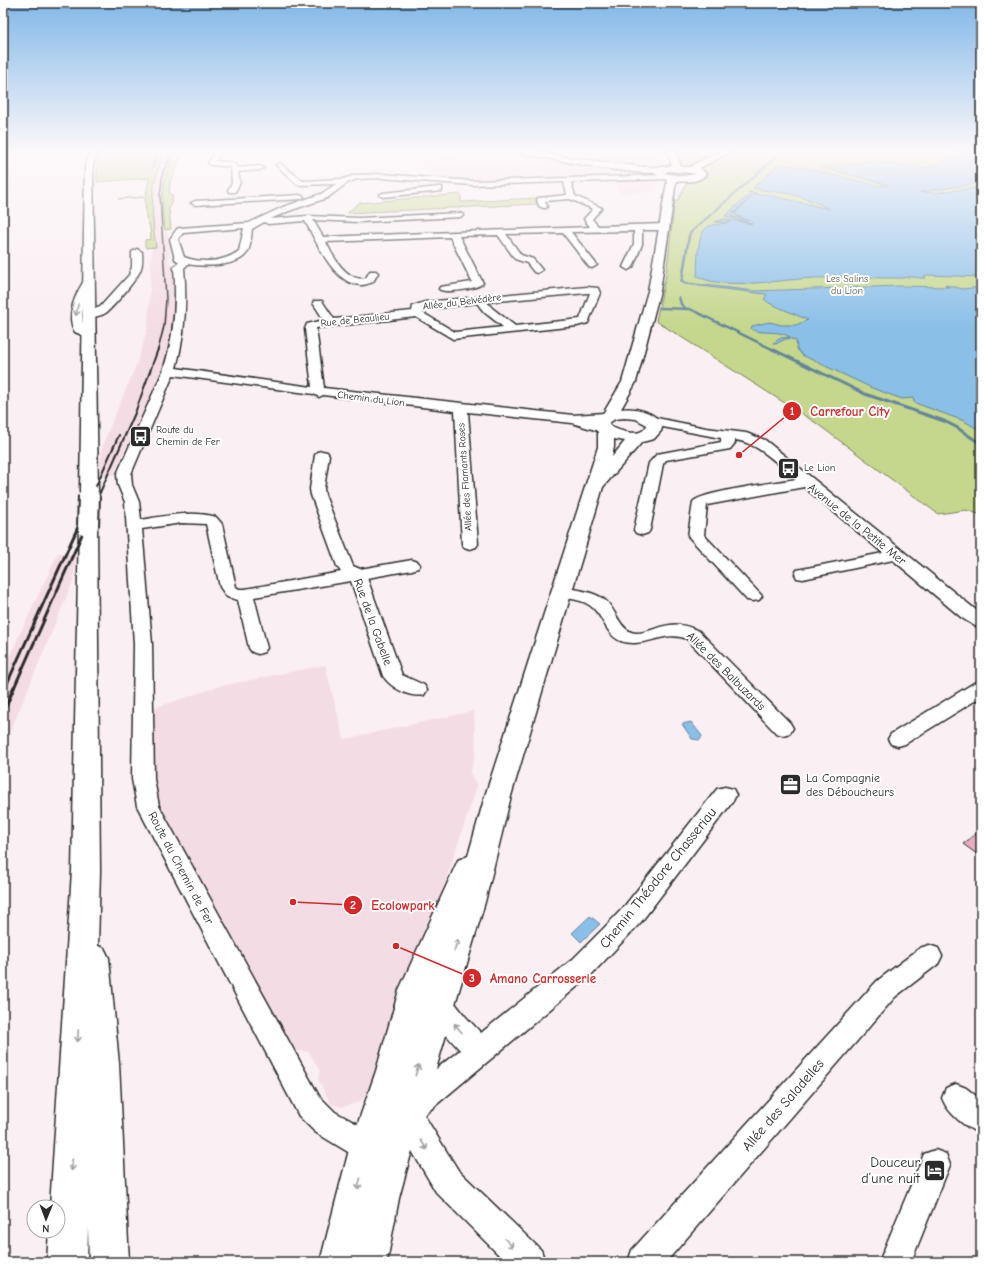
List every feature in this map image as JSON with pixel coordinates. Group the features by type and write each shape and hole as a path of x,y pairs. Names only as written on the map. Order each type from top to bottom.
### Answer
{"main road":[{"path":"67,1262 86,871 90,314 89,210"},
{"path":"367,1262 380,1198 379,1153 405,1112 470,902 494,808 606,447 606,423 629,382 654,291 668,210"},
{"path":"629,382 645,426"},
{"path":"606,423 624,413 645,426"},
{"path":"606,423 620,436 645,426"},
{"path":"594,489 645,426"},
{"path":"340,1262 379,1153 393,1071 415,990 494,808"},
{"path":"86,871 102,1064 109,1262"},
{"path":"95,1262 102,1064"}],"street":[{"path":"182,254 215,262 228,260 239,256 243,252 248,228 253,224 284,210"},
{"path":"596,229 588,219 597,210"},
{"path":"253,224 308,218 359,220 460,215"},
{"path":"308,218 329,258 336,268 362,282 370,280 373,273"},
{"name":"Route du Chemin de Fer","path":"253,224 182,230 175,237 174,242 182,254 179,267 181,291 179,327 169,371 124,474 125,485 132,502 143,644 143,779 148,806 309,1106 325,1122 379,1153"},
{"path":"320,240 500,232 666,227"},
{"path":"628,267 638,244 638,228"},
{"path":"565,230 592,265"},
{"path":"500,232 518,257 530,261 537,270"},
{"path":"444,289 473,286 478,283 453,234"},
{"path":"90,314 104,310 130,280 136,267 137,252"},
{"path":"89,280 80,296 76,315 79,330 89,335"},
{"name":"Allée du Belvédère","path":"587,290 595,291 584,321 582,322 453,336 418,314 417,308 424,305 587,290"},
{"path":"480,300 488,310 513,330"},
{"path":"318,303 331,323"},
{"name":"Rue de Beaulieu","path":"319,393 310,329 314,325 418,314"},
{"name":"Chemin du Lion","path":"169,371 319,393 460,409 606,423"},
{"name":"Allée des Flamants Roses","path":"460,409 470,544"},
{"name":"Avenue de la Petite Mer","path":"645,426 746,437 756,440 895,555 968,614 981,622"},
{"path":"642,530 656,463 658,460 662,457 725,446 728,443 728,435"},
{"name":"Rue de la Gabelle","path":"322,455 317,489 318,495 345,566 347,569 356,574 393,676 395,679 417,690"},
{"path":"753,596 697,538 696,534 700,502 712,498 806,482"},
{"path":"134,526 182,518 211,520 214,524 228,587 234,595 412,565"},
{"path":"803,574 895,555"},
{"name":"Allée des Balbuzards","path":"562,592 593,600 622,635 631,638 678,628 686,630 693,635 783,728"},
{"path":"245,594 258,648"},
{"path":"898,739 981,688"},
{"name":"Chemin Théodore Chasseriau","path":"405,1112 582,967 613,936 725,795"},
{"name":"Allée des Saladelles","path":"644,1262 886,988 929,956"},
{"path":"438,1002 455,1025 480,1052"},
{"path":"393,1071 405,1112 447,1180 529,1262"},
{"path":"956,1098 981,1119"},
{"path":"894,1262 935,1165"}],"shaded area":[{"path":"152,210 163,210 165,231 168,233 170,249 168,263 175,265 178,282 173,333 163,373 136,432 132,434 113,475 102,474 100,462 103,444 137,363 148,327"},
{"path":"58,553 71,555 76,554 73,581 3,749 3,670"},
{"path":"325,665 344,739 474,711 476,753 470,773 477,786 430,928 367,1093 360,1102 343,1107 331,1104 318,1079 320,1071 309,1052 296,1051 285,1043 231,944 154,791 151,709 221,686"}],"green space":[{"path":"146,210 152,210 156,247 146,248 145,246 145,240 151,239 150,227 146,217"},
{"path":"162,210 169,210 171,229 165,230"},
{"path":"351,210 410,210 347,213"},
{"name":"Les Salins du Lion","path":"674,210 981,210 981,515 966,510 938,514 816,423 656,321 666,275"}],"water":[{"path":"732,210 737,210 731,216 749,221 735,215 738,210 981,210 981,277 927,275 924,276 926,278 815,278 754,283 722,283 697,276 698,248 705,229 709,226 731,222 715,222 724,219 752,224 725,216"},
{"path":"680,280 688,283 755,291 899,286 949,287 945,286 946,285 963,289 981,287 981,431 964,421 918,404 914,402 913,398 902,399 872,388 802,355 797,349 796,341 788,339 776,344 773,343 781,338 790,337 780,333 755,331 751,329 752,326 769,322 782,325 796,325 808,320 769,303 764,299 767,295 684,284"},
{"path":"691,722 702,736 700,740 692,739 682,724"},
{"path":"590,916 600,924 581,942 572,933"}],"building":[{"path":"981,830 981,857 963,844"}],"waterway":[{"path":"689,237 690,233 716,210"},
{"path":"682,280 689,236"},
{"path":"679,297 681,304 686,309"},
{"path":"660,308 686,309"},
{"path":"686,309 690,309 774,350"},
{"path":"772,349 865,394 944,421 956,427 981,444"}],"railway":[{"path":"158,350 164,326 166,299 161,210"},
{"path":"98,497 135,413 158,349"},
{"path":"91,497 119,435"},
{"path":"5,688 92,496"},
{"path":"14,688 99,496"},
{"path":"3,692 5,687"},
{"path":"3,713 14,687"}],"place":[{"name":"Route du Chemin de Fer","path":"140,436"},
{"name":"Carrefour City","path":"739,455"},
{"name":"Le Lion","path":"789,468"},
{"name":"La Compagnie des Déboucheurs","path":"790,785"},
{"name":"Ecolowpark","path":"293,902"},
{"name":"Amano Carrosserie","path":"396,946"},
{"name":"Douceur d’une nuit","path":"935,1170"}]}
